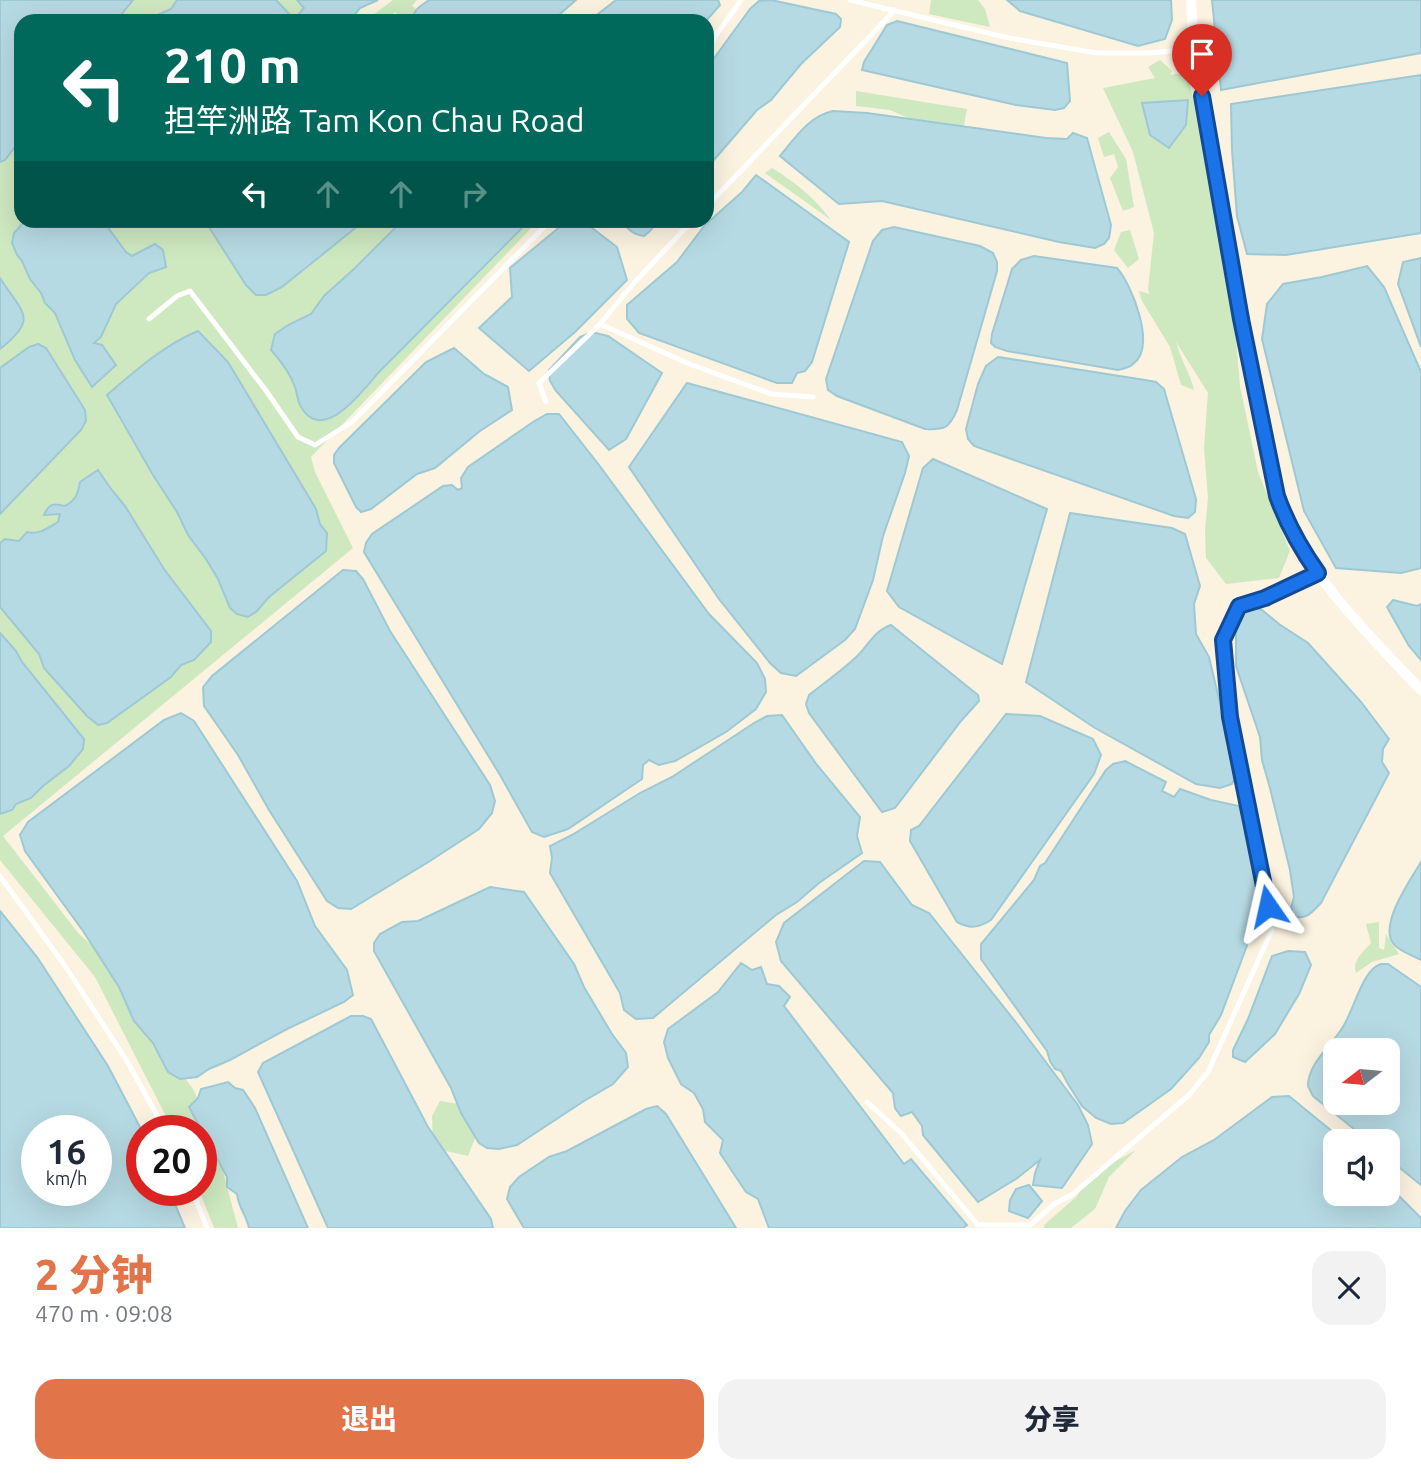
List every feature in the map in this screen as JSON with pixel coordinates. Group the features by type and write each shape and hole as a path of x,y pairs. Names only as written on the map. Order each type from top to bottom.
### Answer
{"street":[{"path":"1191,0 1194,49 1241,319 1277,496 1304,553 1318,573 1346,608 1421,690"}],"lane":[{"path":"714,38 741,0"},
{"path":"850,0 1009,38 1097,52 1149,53 1194,49"},
{"path":"714,199 895,10"},
{"path":"149,319 177,296 190,291 298,436 314,445 352,422 543,228"},
{"path":"546,402 539,383 600,324 686,228"},
{"path":"600,324 687,363 771,394 813,397"},
{"path":"867,1102 901,1133 978,1225 1030,1225 1054,1204 1073,1194 1189,1095 1208,1072 1272,930 1230,717 1223,640 1239,606 1265,598 1318,573"},
{"path":"0,876 65,966 127,1061 157,1115"},
{"path":"198,1206 207,1228"}],"green space":[{"path":"0,0 299,0 312,14 14,14 14,228 531,228 311,457 315,472 353,548 3,836 79,934 118,968 175,1064 193,1089 206,1115 165,1115 95,977 0,860"},
{"path":"393,0 417,0 412,6 422,14 395,12 374,14"},
{"path":"931,0 978,0 985,9 990,27 929,14"},
{"path":"1160,60 1172,71 1170,75 1187,72 1199,125 1224,273 1229,274 1232,291 1228,293 1240,386 1258,472 1290,551 1279,578 1226,584 1206,558 1208,498 1204,448 1208,393 1176,342 1194,390 1181,385 1170,347 1142,301 1139,291 1150,294 1148,289 1154,233 1133,152 1103,88 1155,78 1148,67"},
{"path":"856,91 967,109 963,130 913,120 890,110 856,106"},
{"path":"1109,132 1126,159 1134,207 1123,211 1110,178 1118,167 1114,154 1104,157 1098,138"},
{"path":"772,168 804,191 831,220 765,173"},
{"path":"1130,230 1139,259 1128,268 1114,250 1121,232"},
{"path":"1379,922 1379,948 1384,950 1386,934 1399,954 1372,962 1356,973 1357,960 1371,943 1366,924"},
{"path":"440,1101 466,1105 481,1123 468,1156 433,1148 432,1116"},
{"path":"217,1149 238,1228 214,1228 205,1206 217,1206"},
{"path":"1136,1150 1109,1177 1095,1209 1071,1228 1044,1228 1044,1225 1076,1197 1094,1173"}],"water":[{"path":"0,0 133,0 122,14 14,14 14,148 0,162"},
{"path":"177,0 276,0 289,14 160,14 171,9"},
{"path":"297,0 378,0 360,8 355,14 299,14 304,8"},
{"path":"429,0 576,0 560,14 414,14"},
{"path":"616,0 718,0 720,5 712,14 598,14"},
{"path":"771,0 836,14 841,19 840,27 801,64 771,100 757,110 714,160 714,58 750,9 759,1"},
{"path":"1007,0 1171,0 1172,20 1165,39 1138,46 1020,11"},
{"path":"1212,0 1421,0 1421,53 1221,90"},
{"path":"897,21 1067,63 1070,101 1064,108 1055,110 1016,105 862,70 864,62 887,25"},
{"path":"1421,75 1421,233 1286,255 1247,254 1237,216 1231,104"},
{"path":"1188,100 1186,125 1169,148 1150,135 1142,103"},
{"path":"833,111 867,113 1046,138 1067,139 1073,133 1087,138 1111,225 1109,238 1095,248 882,201 839,204 780,156 810,123"},
{"path":"756,175 849,242 812,362 805,371 797,373 792,383 777,383 639,333 627,319 627,305 677,262 703,228 714,228 714,217 742,192"},
{"path":"894,227 980,246 993,253 997,262 997,271 957,410 949,424 942,428 925,429 837,396 828,390 826,379 873,241 882,230"},
{"path":"19,228 108,228 132,256 155,244 163,250 166,267 149,273 116,304 101,337 94,343 102,345 116,365 92,387 75,360 55,313 45,303 17,255 12,243 14,233"},
{"path":"209,228 355,228 282,287 266,295 256,295 246,285"},
{"path":"395,228 522,228 378,373 352,403 329,418 318,420 308,415 299,403 290,377 271,350 275,334 311,314 324,296"},
{"path":"558,228 592,228 617,247 627,280 575,332 529,371 479,328 512,297 510,268"},
{"path":"627,228 652,228 644,236"},
{"path":"1034,256 1117,268 1129,288 1140,316 1143,344 1140,356 1133,364 1118,370 1007,351 991,343 1012,269 1021,260"},
{"path":"1421,258 1421,347 1398,284 1403,262"},
{"path":"1367,266 1384,287 1421,372 1421,568 1401,573 1336,568 1304,511 1262,339 1267,304 1283,284"},
{"path":"0,278 20,308 23,322 20,330 0,349"},
{"path":"198,331 228,362 316,509 320,524 327,533 326,551 248,617 237,614 230,608 218,579 188,535 107,395 162,351"},
{"path":"591,332 608,336 662,373 626,439 609,450 550,381 549,370 580,337"},
{"path":"38,344 46,348 85,410 86,421 81,430 0,514 0,368 29,347"},
{"path":"454,348 484,374 508,387 512,410 480,431 435,468 417,474 371,509 361,512 334,463 334,455 426,362"},
{"path":"998,357 1156,382 1164,389 1196,499 1195,512 1188,518 1174,516 974,446 968,439 966,429 978,384 986,366"},
{"path":"687,383 902,442 909,456 883,536 873,580 855,629 845,640 796,676 781,673 770,663 719,599 629,467"},
{"path":"547,414 559,414 709,614 757,663 765,679 766,692 756,709 726,732 675,761 659,765 649,760 643,765 642,779 568,829 544,837 532,832 364,552 372,534 443,486 452,485 458,490 462,488 461,478 468,467"},
{"path":"933,459 1047,509 1002,664 899,607 887,591 923,468"},
{"path":"98,470 125,506 164,569 211,631 211,642 194,660 181,665 171,677 107,723 98,725 44,668 39,654 0,607 0,543 5,539 19,541 27,532 39,532 58,522 60,514 44,515 48,508 52,505 69,504 76,496 80,482"},
{"path":"1070,513 1172,528 1185,534 1200,586 1194,604 1196,634 1209,657 1237,774 1232,784 1220,788 1196,784 1095,728 1026,682"},
{"path":"343,570 356,571 363,579 390,631 490,785 495,801 492,813 479,829 351,909 338,908 327,901 269,810 238,755 204,706 203,687 212,676"},
{"path":"1393,600 1417,606 1421,604 1421,660 1409,646 1387,607"},
{"path":"1246,608 1262,610 1308,643 1361,702 1389,739 1383,749 1382,762 1389,773 1321,903 1302,917 1294,916 1291,908 1294,897 1290,870 1262,760 1260,737 1236,666 1236,628 1239,616"},
{"path":"891,625 978,695 979,701 895,808 882,812 809,713 806,704 809,695 854,659 875,635"},
{"path":"0,633 84,739 83,749 69,766 31,798 0,814"},
{"path":"181,713 194,721 297,881 315,926 347,970 353,995 197,1077 180,1079 168,1072 153,1043 134,1021 119,987 83,931 25,851 20,835 28,822 164,720"},
{"path":"1006,714 1040,716 1093,739 1101,755 1094,774 991,920 970,927 957,922 910,841 911,830 919,826"},
{"path":"782,715 817,765 860,817 857,836 862,853 776,915 653,1018 636,1019 624,1010 620,993 550,873 550,846 672,777 754,723 767,716"},
{"path":"1125,761 1166,782 1162,791 1174,797 1180,789 1239,806 1256,865 1260,892 1258,916 1221,1015 1199,1058 1171,1089 1123,1123 1111,1124 1096,1118 1082,1106 1061,1071 1055,1069 1047,1051 981,959 981,944 1034,880 1040,866 1045,863 1106,770 1113,764"},
{"path":"864,861 880,862 912,905 929,913 1078,1105 1088,1125 1092,1144 1062,1188 1033,1185 1040,1160 1016,1179 978,1202 923,1135 922,1126 912,1112 901,1116 895,1108 893,1093 781,961 776,942 784,923"},
{"path":"1421,862 1421,960 1393,943 1390,925 1398,902"},
{"path":"490,887 524,892 574,964 584,987 626,1053 628,1067 613,1084 517,1145 499,1149 487,1148 479,1143 374,951 374,943 380,934 402,922 418,921"},
{"path":"0,911 37,957 108,1066 134,1115 126,1115 126,1206 176,1206 185,1228 0,1228"},
{"path":"1288,951 1305,952 1311,965 1299,994 1275,1034 1245,1062 1233,1057 1233,1050 1272,956"},
{"path":"741,963 752,970 761,967 767,984 779,986 790,997 784,1006 904,1164 911,1159 967,1225 963,1228 769,1228 758,1199 746,1192 720,1153 723,1140 705,1122 703,1109 694,1093 681,1084 668,1058 664,1042 668,1029 718,992"},
{"path":"1388,964 1421,987 1421,1185 1400,1168 1400,1129 1354,1129 1337,1115 1400,1115 1400,1038 1335,1038 1374,968"},
{"path":"351,1016 371,1019 428,1127 491,1219 493,1228 328,1228 258,1072 263,1063"},
{"path":"1323,1053 1323,1104 1313,1096 1308,1086 1309,1077"},
{"path":"228,1082 243,1090 255,1108 308,1228 249,1228 237,1194 227,1187 227,1177 217,1159 217,1115 193,1115 189,1107 198,1098 201,1089"},
{"path":"1289,1096 1329,1129 1323,1129 1323,1206 1400,1206 1400,1197 1421,1218 1421,1228 1116,1228 1141,1190 1182,1157 1214,1140 1272,1097"},
{"path":"657,1106 666,1114 736,1228 524,1228 507,1199 510,1187 519,1177 549,1157 567,1151 646,1109"},
{"path":"1029,1185 1042,1201 1028,1218 1009,1211 1010,1200 1016,1189"}],"route":[{"path":"1202,96 1241,319 1277,496 1304,553 1318,573 1265,598 1239,606 1223,640 1230,717 1268,906"}]}
